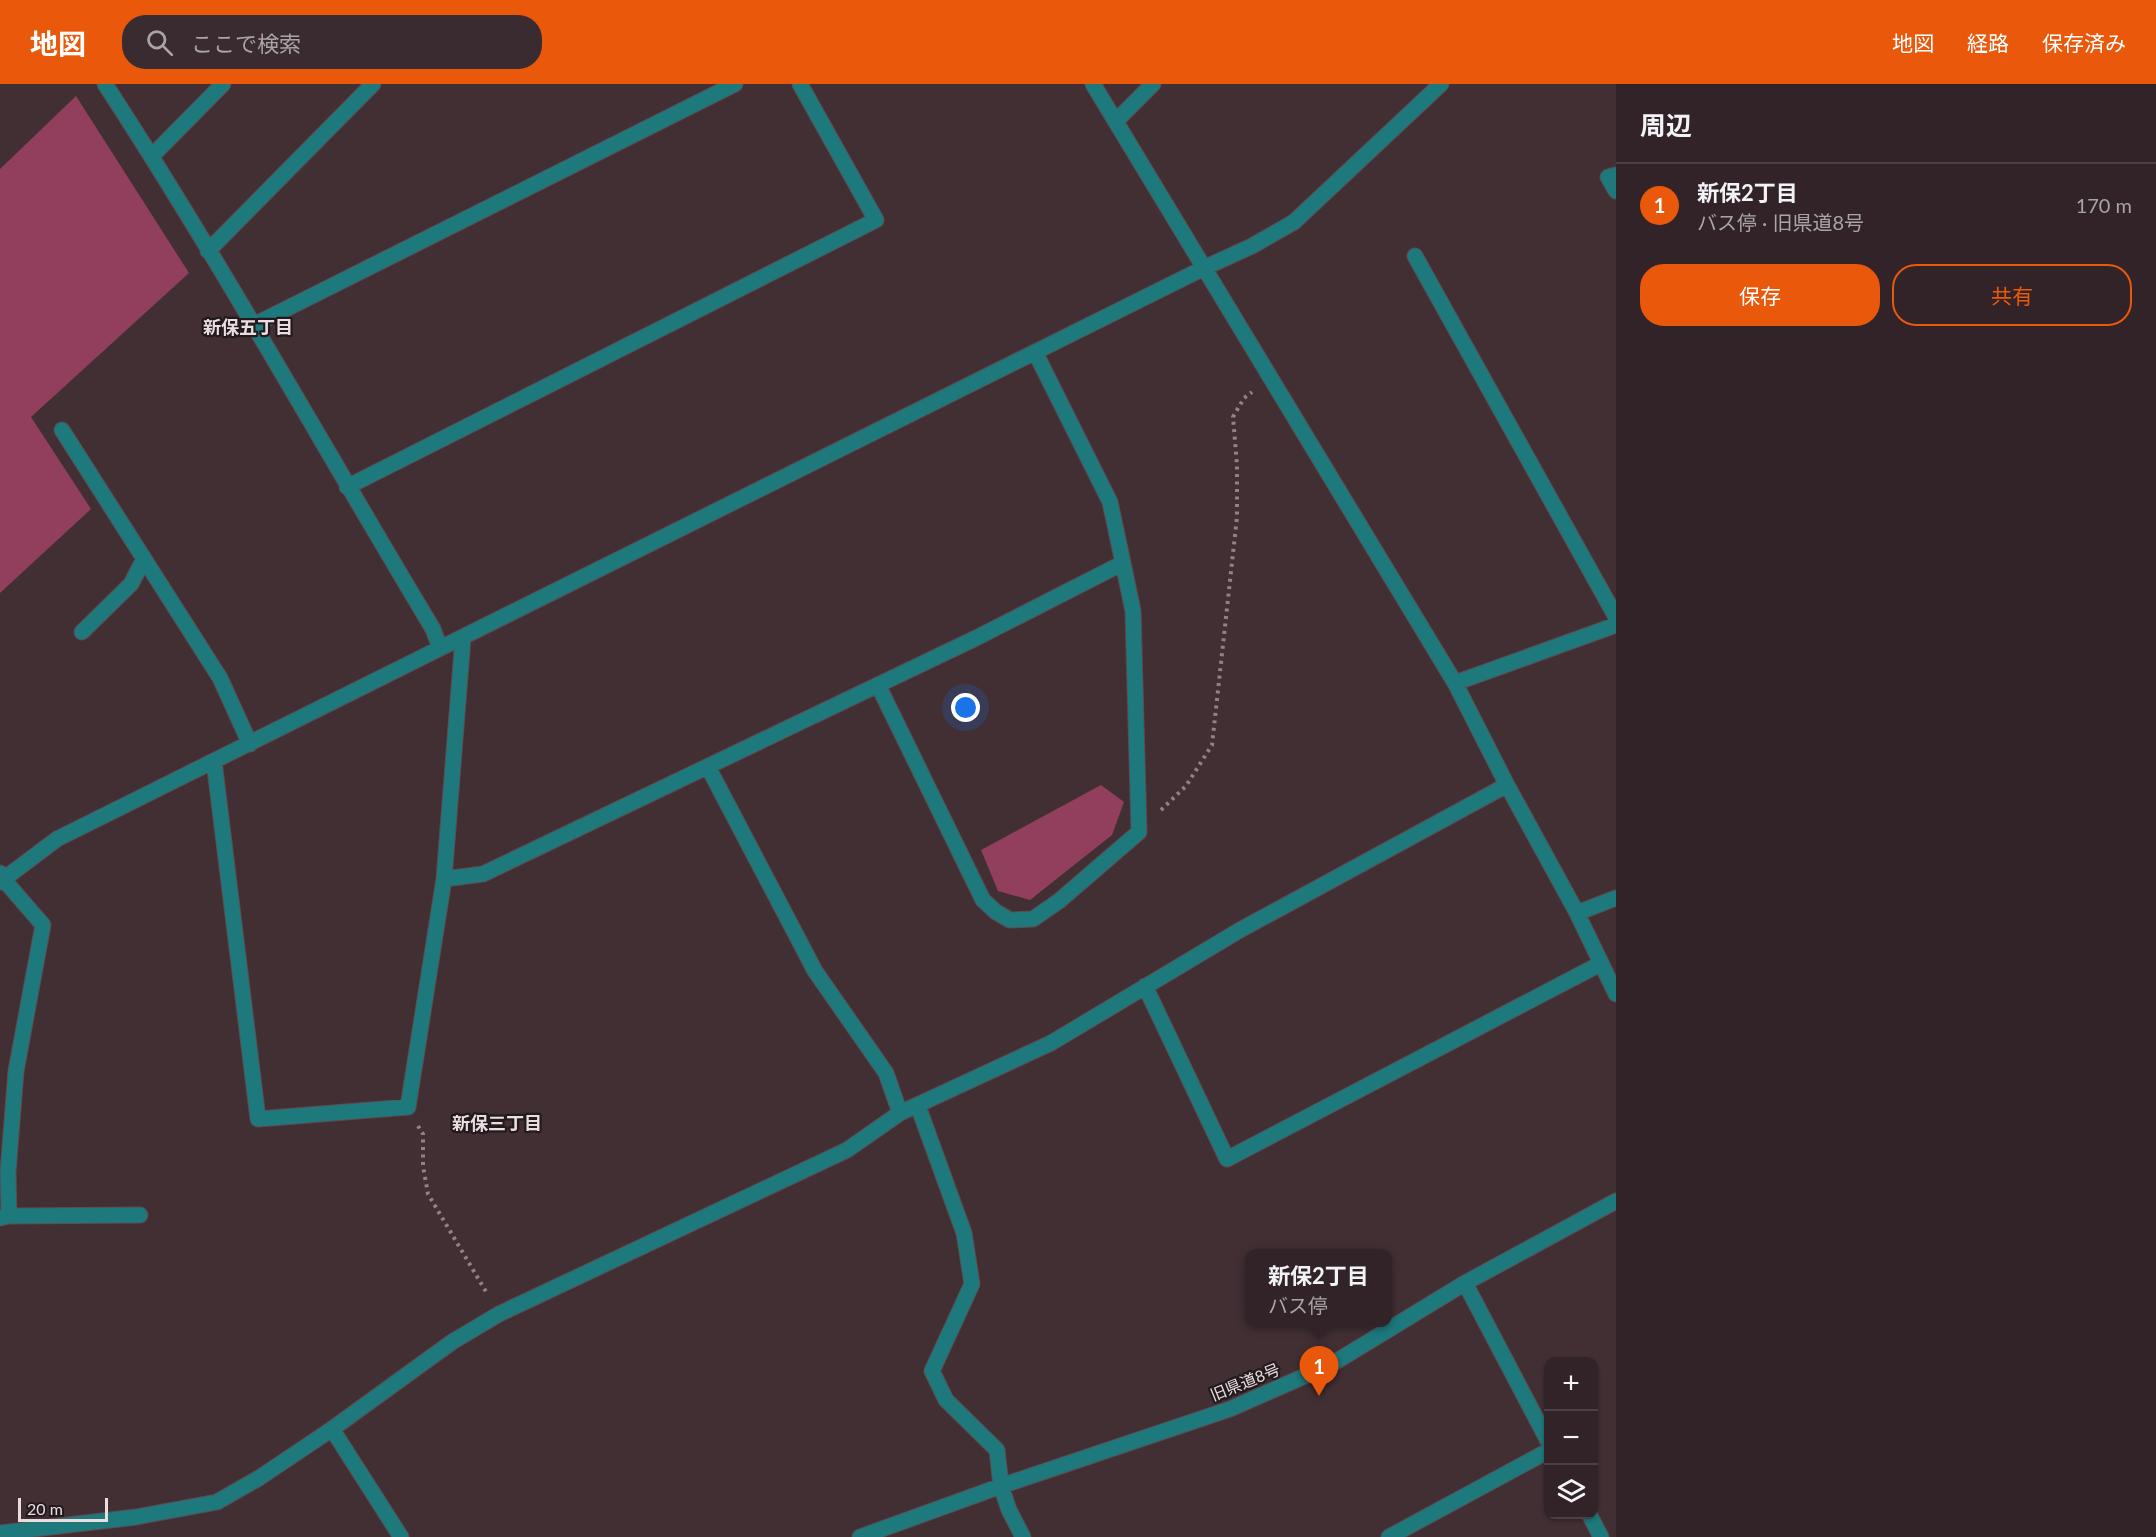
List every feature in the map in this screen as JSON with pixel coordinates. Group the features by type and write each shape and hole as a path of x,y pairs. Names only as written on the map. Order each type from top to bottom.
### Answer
{"street":[{"path":"105,84 152,156 254,325 347,487 433,629 440,648"},
{"path":"152,156 223,84"},
{"path":"208,251 373,84"},
{"path":"254,325 735,84"},
{"path":"347,487 876,220 800,84"},
{"path":"1093,84 1455,683 1507,785 1577,913 1616,994"},
{"path":"1116,121 1153,84"},
{"path":"140,1215 4,1217 16,1071 43,925 1,878 57,839 1252,246 1294,222 1441,84"},
{"path":"1616,174 1608,177 1616,191"},
{"path":"1415,256 1616,617"},
{"path":"878,685 983,900 996,912 1011,920 1033,919 1059,901 1139,832 1133,611 1124,563 1110,502 1035,352"},
{"path":"62,430 220,678 250,744"},
{"path":"82,632 131,584 144,559"},
{"path":"444,879 483,874 878,685 1124,563"},
{"path":"1455,683 1616,625"},
{"path":"214,761 258,1119 408,1107 444,879 463,638"},
{"path":"708,767 814,971 886,1073 900,1113"},
{"path":"0,1533 136,1517 217,1502 259,1478 332,1429 452,1342 500,1314 847,1150 900,1113 1050,1043 1240,930 1507,785"},
{"path":"1577,913 1616,898"},
{"path":"1145,986 1227,1159 1600,964"},
{"path":"918,1106 964,1233 972,1284 932,1371 946,1400 997,1450 1001,1486 1009,1510 1023,1537"},
{"name":"旧県道8号","path":"1392,1327 1466,1282 1616,1201"},
{"path":"1466,1282 1544,1433"},
{"name":"旧県道8号","path":"860,1537 1230,1408 1322,1369 1392,1327"},
{"path":"332,1429 401,1537"},
{"path":"1389,1537 1544,1453"},
{"path":"1591,1519 1601,1537"}],"path":[{"path":"1139,832 1186,786 1212,745 1237,517 1238,465 1233,417 1244,398 1272,377"},
{"path":"408,1107 423,1134 423,1166 429,1194 500,1314"}],"shaded area":[{"path":"76,96 189,273 31,417 91,509 0,593 0,169"},
{"path":"1101,785 1124,802 1112,835 1030,900 998,891 981,850"}],"place":[{"name":"新保2丁目","path":"1319,1396"}],"district":[{"name":"新保五丁目","path":"248,328"},
{"name":"新保三丁目","path":"497,1124"}]}
